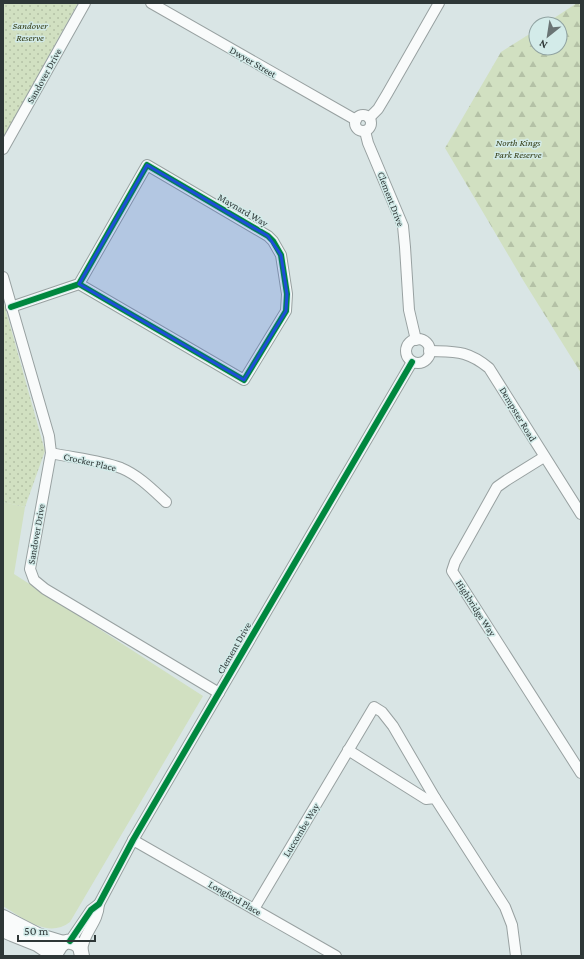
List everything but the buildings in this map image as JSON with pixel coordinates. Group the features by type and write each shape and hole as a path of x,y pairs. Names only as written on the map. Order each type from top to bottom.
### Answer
{"main road":[{"path":"3,917 40,936 61,949"},
{"path":"3,930 37,944 61,949 77,944 82,954"}],"street":[{"name":"Sandover Drive","path":"3,149 85,3"},
{"name":"Dwyer Street","path":"151,3 356,120"},
{"path":"369,118 378,109 439,3"},
{"path":"361,116 367,116 369,118 371,124 370,127 365,131 359,131 355,126 356,120 361,116"},
{"name":"Clement Drive","path":"365,131 402,226 406,247 409,310 416,340"},
{"name":"Maynard Way","path":"147,165 268,236 273,241 281,255 288,294 286,311 244,380 79,284 147,165"},
{"name":"Sandover Drive","path":"3,278 49,436 51,453 30,569 34,580 45,589 219,693"},
{"path":"12,307 79,284"},
{"path":"416,340 420,340 427,344 429,351 426,360 422,362 412,362 407,356 406,350 409,343 416,340"},
{"name":"Dempster Road","path":"429,351 457,352 468,355 478,359 489,368 581,514"},
{"name":"Clement Drive","path":"61,949 92,910 99,904 134,840 412,362"},
{"name":"Crocker Place","path":"51,453 101,463 122,469 145,483 166,502"},
{"name":"Highbridge Way","path":"544,457 497,488 454,562 452,571 581,773"},
{"name":"Luccombe Way","path":"254,909 374,707 382,712 393,726 435,798 505,907 512,925 516,956"},
{"path":"348,750 426,799 435,798"},
{"name":"Longford Place","path":"134,840 336,956"},
{"name":"Clement Drive","path":"82,954 84,937 98,914 99,904"}],"highlighted area":[{"path":"147,165 268,236 281,255 287,294 286,311 244,380 79,284"}],"green space":[{"name":"Sandover Reserve","path":"3,3 78,3 3,138"},
{"name":"North Kings Park Reserve","path":"577,3 581,3 581,373 523,280 445,148 501,52 528,35 528,56 568,56 568,16 557,16"},
{"path":"3,300 45,451 25,507 3,502"},
{"path":"3,502 25,507 14,574 203,696 70,922 62,927 44,928 27,921 3,906"}],"cycle path":[{"path":"11,307 79,284 244,380 286,311 287,294 281,255 273,241 268,236 147,165 79,284"},
{"path":"70,941 91,910 99,904 133,840 412,362"}]}
